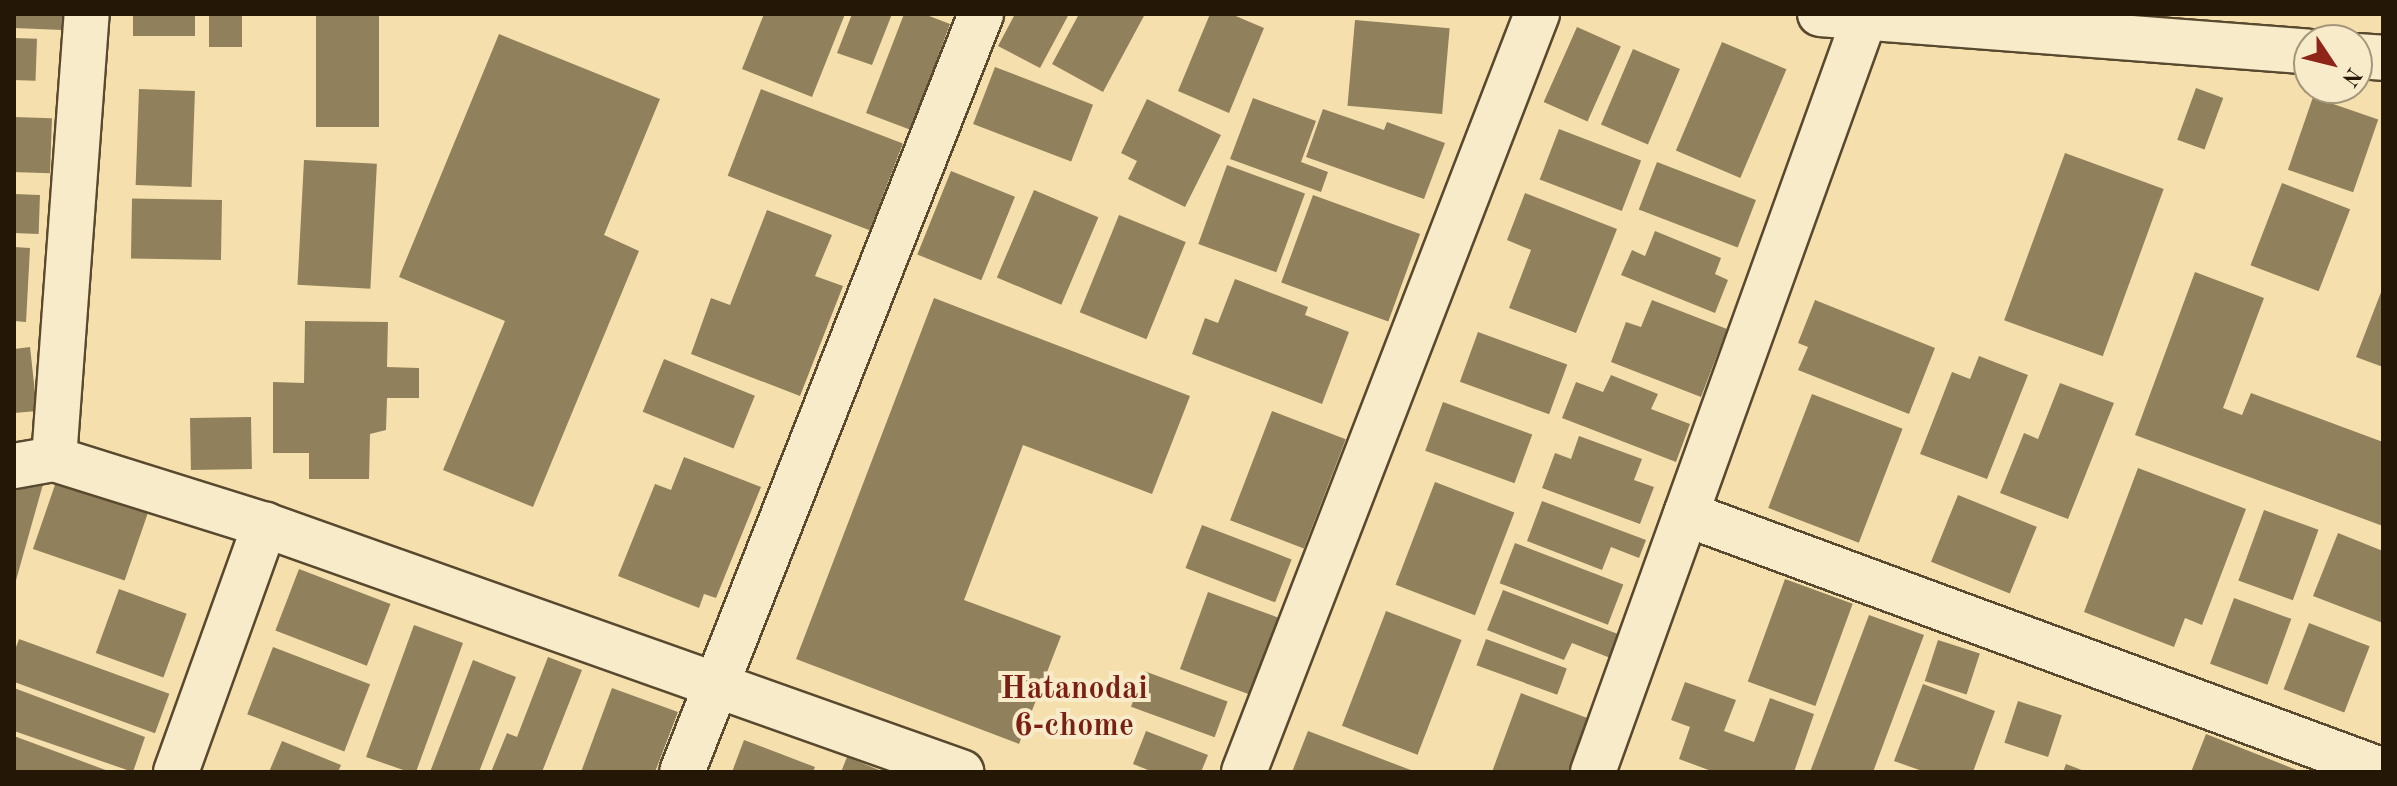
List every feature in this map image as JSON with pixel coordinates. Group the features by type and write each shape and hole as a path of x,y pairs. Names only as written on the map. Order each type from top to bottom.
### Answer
{"street":[{"path":"87,14 34,463 265,525 961,772"},
{"path":"682,772 981,14"},
{"path":"1244,772 1537,14"},
{"path":"1820,14 2086,24 2293,50"},
{"path":"1593,772 1865,17"},
{"path":"1686,514 2376,760"},
{"path":"176,772 265,525"}],"building":[{"path":"14,14 63,14 62,30 14,28"},
{"path":"133,14 195,14 195,36 133,36"},
{"path":"209,14 242,14 242,47 209,47"},
{"path":"316,14 379,14 379,127 316,127"},
{"path":"764,14 845,14 812,97 742,69"},
{"path":"852,14 892,14 872,65 837,53"},
{"path":"904,14 924,14 950,24 911,130 866,113"},
{"path":"1015,14 1069,14 1040,68 998,46"},
{"path":"1079,14 1145,14 1103,92 1052,64"},
{"path":"1210,14 1231,14 1264,28 1229,113 1178,91"},
{"path":"1355,20 1450,28 1442,114 1348,106"},
{"path":"1577,27 1621,47 1587,121 1544,102"},
{"path":"499,34 660,99 604,235 639,251 533,507 443,470 505,321 399,277"},
{"path":"14,38 37,39 36,81 14,80"},
{"path":"1722,42 1786,69 1740,178 1676,151"},
{"path":"1633,49 1680,69 1648,144 1601,124"},
{"path":"995,67 1093,105 1071,162 973,124"},
{"path":"2196,88 2223,98 2204,150 2177,140"},
{"path":"139,89 195,91 192,187 136,185"},
{"path":"761,89 903,143 870,230 728,176"},
{"path":"1253,98 1316,121 1301,162 1328,172 1321,192 1230,159"},
{"path":"1147,99 1221,135 1185,207 1128,179 1137,161 1121,153"},
{"path":"2311,104 2333,104 2378,119 2353,192 2288,170"},
{"path":"1323,109 1384,130 1387,122 1445,143 1424,199 1306,157"},
{"path":"14,117 52,118 50,173 14,172"},
{"path":"1559,129 1641,161 1622,211 1540,179"},
{"path":"2065,153 2164,189 2103,356 2004,320"},
{"path":"304,160 377,164 370,289 297,285"},
{"path":"1657,162 1756,200 1738,248 1639,210"},
{"path":"1227,165 1305,193 1276,272 1198,244"},
{"path":"951,171 1015,197 981,280 917,254"},
{"path":"2282,183 2350,209 2319,291 2250,265"},
{"path":"1034,190 1098,217 1061,305 997,277"},
{"path":"1525,193 1617,229 1576,333 1509,308 1531,250 1507,240"},
{"path":"14,194 40,195 39,234 14,233"},
{"path":"1313,195 1420,234 1388,321 1281,282"},
{"path":"132,198 222,200 221,260 131,258"},
{"path":"767,210 832,235 815,276 843,286 800,396 691,354 711,298 730,305"},
{"path":"1119,215 1186,242 1146,339 1080,312"},
{"path":"1655,231 1721,258 1715,274 1728,280 1715,313 1621,275 1632,250 1645,256"},
{"path":"14,247 30,248 26,322 14,321"},
{"path":"2195,272 2264,298 2223,408 2242,415 2251,393 2383,442 2383,526 2135,435"},
{"path":"1235,279 1308,307 1305,315 1349,332 1322,404 1192,354 1205,318 1218,323"},
{"path":"2383,287 2383,367 2356,357"},
{"path":"934,298 1190,396 1152,494 1023,445 964,600 1061,636 1019,744 796,659"},
{"path":"1652,300 1727,329 1701,397 1611,362 1626,322 1641,327"},
{"path":"1815,300 1935,348 1909,414 1798,370 1808,347 1798,343"},
{"path":"305,321 388,322 387,367 419,368 419,398 387,398 386,430 370,434 369,479 309,479 309,453 273,453 273,382 304,383"},
{"path":"1478,332 1567,364 1549,414 1460,382"},
{"path":"30,347 37,411 14,413 14,349"},
{"path":"1979,356 2028,375 1987,479 1920,454 1952,372 1970,379"},
{"path":"664,359 755,396 734,449 643,412"},
{"path":"1611,375 1658,394 1651,409 1690,424 1676,462 1562,418 1576,382 1603,392"},
{"path":"2060,383 2114,403 2068,519 2000,493 2024,433 2038,439"},
{"path":"1812,394 1903,429 1859,543 1768,508"},
{"path":"1443,402 1532,434 1514,483 1425,451"},
{"path":"1272,411 1346,439 1304,549 1230,520"},
{"path":"251,417 252,469 191,470 190,418"},
{"path":"1579,436 1642,459 1634,480 1654,487 1640,524 1542,488 1555,453 1571,459"},
{"path":"684,457 761,487 716,598 704,594 699,608 618,576 655,484 671,490"},
{"path":"2138,468 2246,509 2202,625 2185,618 2174,647 2084,612"},
{"path":"47,470 15,584 14,584 14,474"},
{"path":"57,479 149,511 125,581 33,549"},
{"path":"1435,482 1514,512 1475,615 1396,585"},
{"path":"1958,495 2037,527 2010,594 1931,562"},
{"path":"1542,501 1646,540 1639,558 1611,547 1602,570 1527,541"},
{"path":"2264,510 2319,530 2293,600 2238,580"},
{"path":"1202,525 1292,559 1275,602 1186,568"},
{"path":"2338,533 2383,551 2383,623 2313,596"},
{"path":"1515,543 1623,585 1608,625 1500,583"},
{"path":"299,569 390,604 367,666 275,631"},
{"path":"1785,579 1853,604 1815,706 1748,681"},
{"path":"119,589 187,614 163,678 96,653"},
{"path":"1503,590 1623,636 1613,659 1572,643 1564,660 1487,630"},
{"path":"1208,592 1278,618 1250,695 1180,669"},
{"path":"2234,598 2291,619 2267,685 2210,664"},
{"path":"1386,611 1462,640 1418,755 1342,726"},
{"path":"1869,615 1924,635 1873,772 1810,772"},
{"path":"2309,623 2370,646 2344,713 2284,689"},
{"path":"414,625 463,643 416,772 409,772 366,757"},
{"path":"19,639 169,694 155,733 14,682 14,653"},
{"path":"1486,639 1567,668 1557,695 1476,665"},
{"path":"1938,640 1980,654 1967,694 1925,681"},
{"path":"273,647 370,684 344,751 247,714"},
{"path":"548,657 582,670 542,772 491,772 507,733 517,737"},
{"path":"473,660 516,677 479,772 430,772"},
{"path":"1144,671 1228,701 1215,737 1131,707"},
{"path":"1685,682 1736,700 1724,731 1754,742 1770,698 1814,714 1794,772 1714,772 1679,759 1690,727 1671,720"},
{"path":"1923,684 1995,711 1973,772 1925,772 1894,761"},
{"path":"14,688 145,737 133,772 14,731"},
{"path":"612,688 678,712 655,772 581,772"},
{"path":"1521,693 1590,719 1570,772 1492,772"},
{"path":"2018,701 2062,715 2048,757 2004,743"},
{"path":"1146,731 1208,755 1201,772 1153,772 1133,764"},
{"path":"1308,731 1416,772 1292,772"},
{"path":"2206,734 2302,772 2191,772"},
{"path":"14,736 111,772 14,772"},
{"path":"744,740 815,767 813,772 732,772"},
{"path":"282,741 341,765 338,772 269,772"},
{"path":"847,757 884,772 841,772"},
{"path":"2066,764 2087,772 2063,772"}],"district":[{"name":"Hatanodai 6-chome","path":"1074,710"}]}
